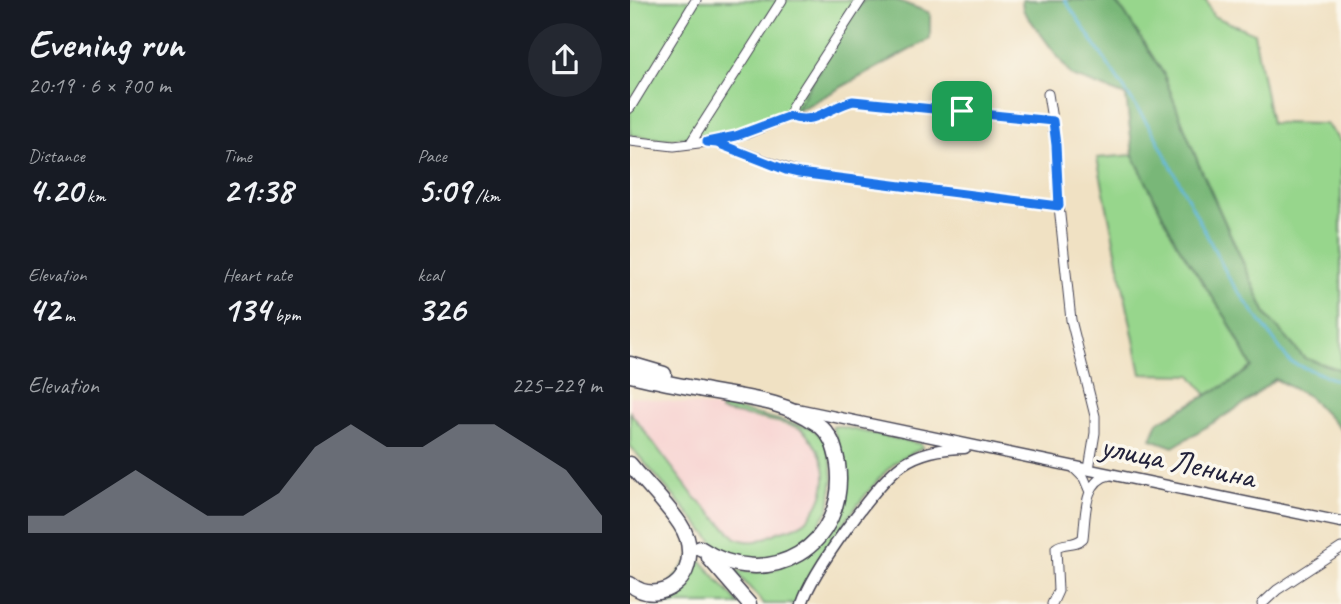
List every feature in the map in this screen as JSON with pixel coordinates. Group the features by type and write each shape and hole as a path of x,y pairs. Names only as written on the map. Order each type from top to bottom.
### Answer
{"highway":[{"path":"630,364 750,398"},
{"path":"630,377 777,404 818,423 832,440 839,488 836,505 830,521 804,551 776,564 742,566 717,559 701,548"},
{"path":"630,464 749,604"},
{"path":"630,586 645,592 659,592 674,586 684,576 689,554 681,525"},
{"path":"630,586 647,604"}],"main road":[{"path":"777,404 1003,452"},
{"path":"802,604 812,580 829,555 887,479 904,463 941,449 972,448 1003,452"},
{"name":"улица Ленина","path":"1003,452 1341,522"}],"street":[{"path":"630,108 696,0"},
{"path":"690,144 782,0"},
{"path":"790,116 793,105 861,0"},
{"path":"1048,94 1056,145 1059,206 1071,320 1095,416 1089,469"},
{"path":"630,141 661,146 707,142 748,133 790,116 806,119 822,115 845,103 873,101 1053,121"},
{"path":"738,152 741,141 748,133"},
{"path":"707,142 717,143 799,173 1059,206"},
{"path":"1070,466 1081,473 1090,492"},
{"path":"1052,604 1058,591 1056,548 1074,545 1083,538 1090,492 1094,484 1102,477 1118,474"},
{"path":"1262,604 1277,590 1341,548"}],"shaded area":[{"path":"630,396 720,408 720,411 800,429 824,459 824,490 815,508 806,521 777,532 763,541 742,541 736,538 693,495 630,412"}],"green space":[{"path":"630,0 865,0 853,11 794,113 721,135 663,139 630,135"},
{"path":"865,0 896,0 930,13 930,39 794,113 853,11"},
{"path":"1022,0 1113,0 1124,12 1163,73 1199,165 1267,316 1304,358 1341,370 1341,430 1308,396 1275,379 1244,404 1173,447 1151,439 1158,422 1233,381 1252,367 1227,319 1176,242 1133,155 1126,96 1072,76 1023,10"},
{"path":"1113,0 1206,0 1213,16 1254,33 1271,123 1326,124 1341,142 1341,370 1304,358 1267,316 1199,165 1163,73 1124,12"},
{"path":"1133,155 1176,242 1227,319 1252,367 1207,395 1191,375 1141,374 1097,158"},
{"path":"726,407 812,428 825,440 833,478 829,509 808,540 783,556 741,560 721,551 630,446 630,412 693,495 736,538 757,541 803,524 814,512 823,491 824,470 817,449 799,428 720,411 720,408"},
{"path":"832,427 921,444 923,447 895,463 870,489 824,552 801,590 796,604 764,604 734,570 758,572 781,566 835,520 842,506 846,483 843,459"},
{"path":"694,553 739,604 655,604 643,597 659,597"}],"waterway":[{"path":"1065,0 1155,135 1230,280 1290,362 1341,382"}],"route":[{"path":"853,101 962,111 1053,121 1059,206 799,173 717,143 707,142 748,133 790,116 797,119 814,118 835,106 853,101"}]}
